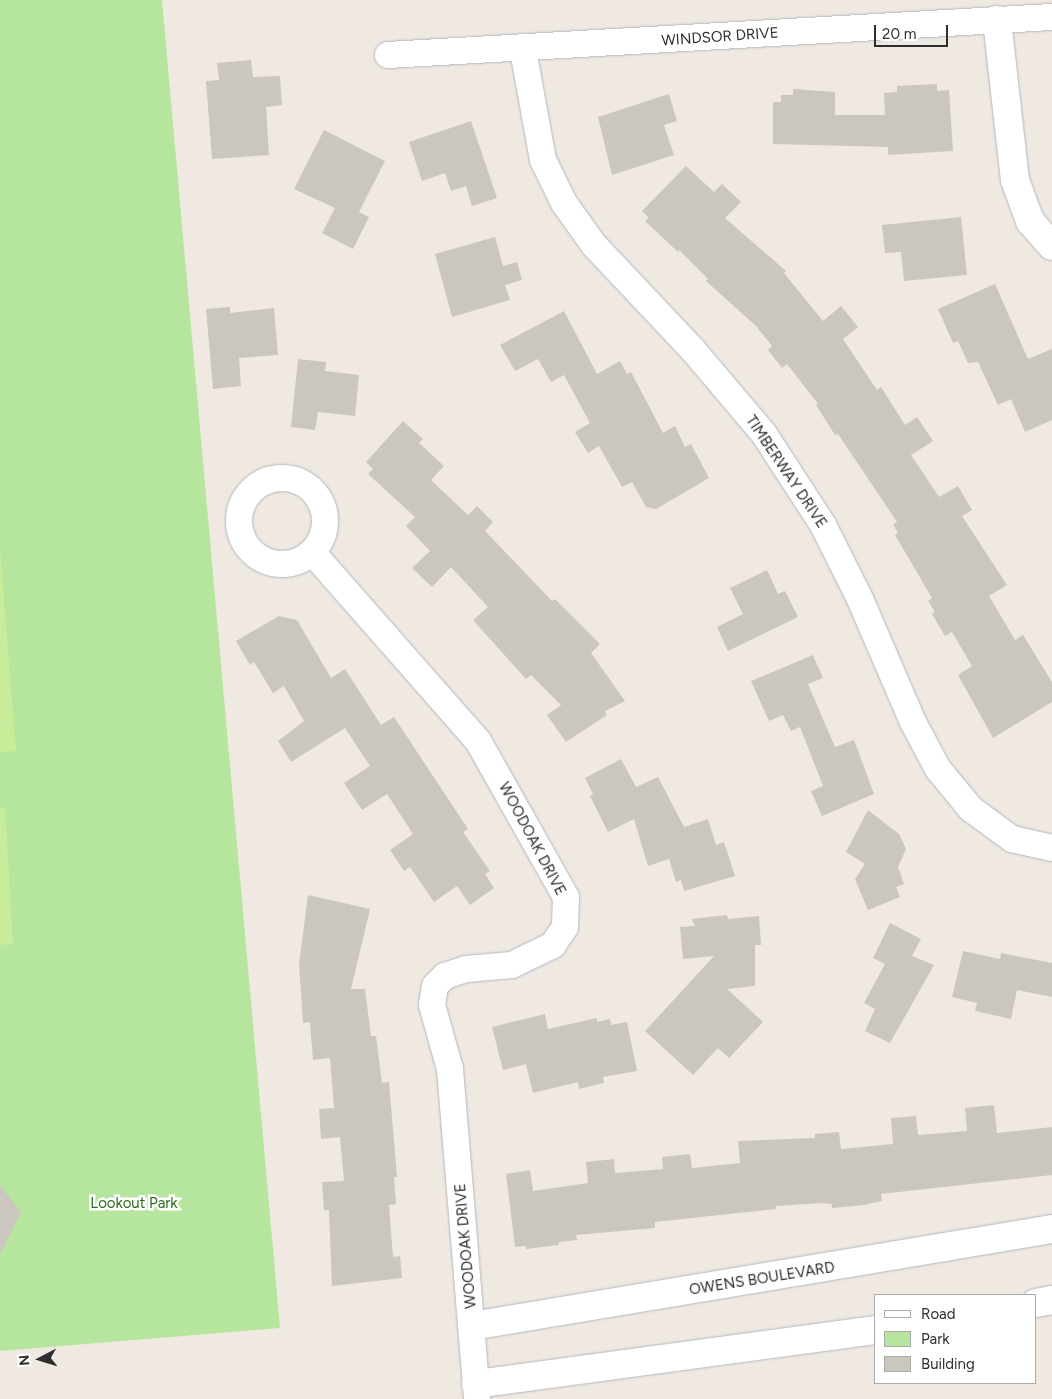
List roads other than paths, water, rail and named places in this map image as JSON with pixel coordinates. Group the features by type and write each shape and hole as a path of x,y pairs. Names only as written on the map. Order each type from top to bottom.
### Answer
{"street":[{"name":"WINDSOR DRIVE","path":"388,56 524,50 1052,16"},
{"path":"997,20 1015,180 1030,221 1052,246"},
{"name":"TIMBERWAY DRIVE","path":"524,50 542,160 564,202 594,245 693,350 764,434 823,525 860,599 913,722 938,769 971,809 1012,840 1052,848"},
{"name":"WOODOAK DRIVE","path":"312,552 478,741 566,897 565,927 553,945 512,965 466,969 445,976 435,986 432,1005 450,1069 477,1392"},
{"name":"OWENS BOULEVARD","path":"472,1326 1052,1229"},
{"path":"1037,1303 1052,1300"},
{"path":"477,1392 874,1330"}],"park label":[{"name":"Lookout Park","path":"134,1204"}]}
